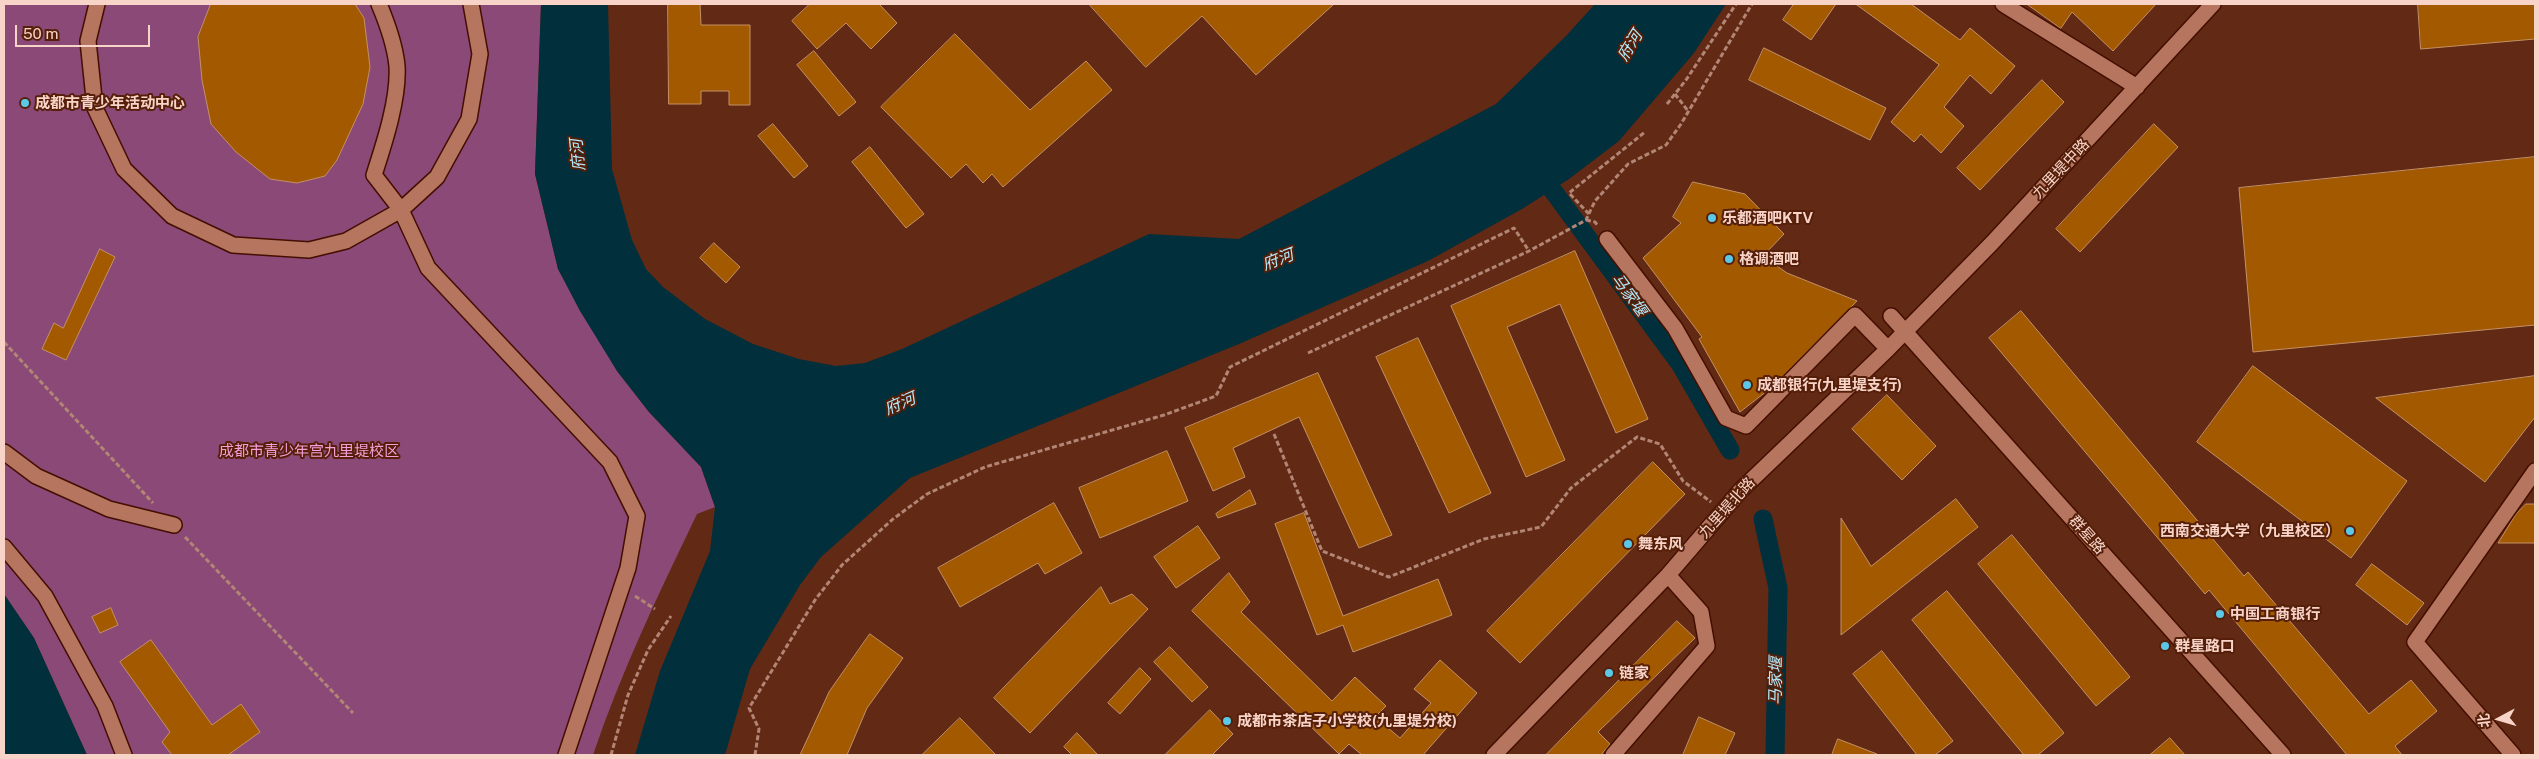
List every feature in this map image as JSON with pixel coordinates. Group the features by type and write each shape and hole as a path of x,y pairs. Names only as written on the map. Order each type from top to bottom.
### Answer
{"street":[{"path":"97,4 88,41 95,108 124,169 172,216 233,245 309,250 346,241 401,210 437,178 469,119 480,54 471,4"},
{"path":"379,4 387,24 397,67 391,122 374,175 401,210 428,268 610,462 637,516 628,568 566,755"},
{"path":"2003,4 2137,86"},
{"name":"九里堤中路","path":"1905,332 1992,244 2213,4"},
{"path":"1607,239 1675,328 1726,418 1746,426 1856,315 1888,349"},
{"name":"群星路","path":"1890,316 2283,755"},
{"name":"九里堤北路","path":"1494,755 1668,576 1723,511 1762,470 1905,332"},
{"path":"4,452 36,476 110,509 174,525"},
{"path":"2513,755 2415,642 2535,471"},
{"path":"4,547 45,596 105,706 124,755"},
{"path":"1613,755 1707,646 1701,612 1668,576"}],"path":[{"path":"1667,104 1686,80 1736,4"},
{"path":"1308,353 1529,251 1586,220 1595,201 1628,164 1666,145 1752,4"},
{"path":"1675,94 1688,111"},
{"path":"1589,214 1569,193 1645,132"},
{"path":"755,755 759,729 749,708 815,600 842,565 893,519 927,494 985,467 1164,415 1216,396 1230,367 1514,228 1529,251"},
{"path":"1274,434 1322,551 1389,578 1484,539 1541,527 1571,488 1637,437 1660,444 1683,481 1723,511"},
{"path":"610,755 628,695 648,650 671,616"}],"green space":[{"name":"成都市青少年宫九里堤校区","path":"4,4 541,4 535,174 558,269 617,371 649,412 701,467 715,507 697,514 628,663 593,755 87,755 34,638 4,594"}],"water":[{"name":"府河","path":"541,4 608,4 612,169 632,240 646,269 663,287 705,319 753,344 799,359 836,366 865,363 902,349 1149,234 1239,239 1496,104 1566,36 1595,4 1726,4 1694,53 1619,141 1569,179 1522,209 1428,261 1239,344 910,478 821,557 800,585 750,669 725,755 635,755 660,671 710,551 715,507 701,467 649,412 617,371 580,311 558,269 535,174"},
{"path":"4,594 34,638 87,755 4,755"}],"building":[{"path":"211,4 355,4 364,18 370,67 363,104 337,160 325,176 297,183 270,179 236,152 211,124 202,80 198,37"},
{"path":"668,4 700,4 701,25 750,25 750,105 729,105 729,91 701,91 701,104 669,104"},
{"path":"810,4 879,4 897,23 871,49 846,23 817,49 792,21"},
{"path":"1089,4 1334,4 1256,75 1202,16 1146,67"},
{"path":"1794,4 1836,4 1811,40 1783,20"},
{"path":"1856,4 1911,4 1960,40 1970,28 2015,66 1991,94 1970,75 1944,107 1964,126 1941,153 1921,134 1914,142 1891,122 1939,65"},
{"path":"2027,4 2156,4 2113,51 2072,12 2061,28"},
{"path":"2418,4 2535,4 2535,39 2421,49"},
{"path":"955,34 1030,110 1086,61 1112,90 1003,187 992,174 983,183 966,164 951,178 881,107"},
{"path":"1764,48 1886,108 1870,140 1749,80"},
{"path":"814,51 856,102 839,116 797,65"},
{"path":"2042,80 2064,102 1980,190 1957,168"},
{"path":"773,124 808,166 794,178 758,136"},
{"path":"2154,124 2178,147 2080,252 2056,229"},
{"path":"870,147 924,214 906,228 852,162"},
{"path":"2535,157 2535,325 2253,352 2239,188"},
{"path":"1693,182 1745,194 1784,234 1763,256 1787,273 1857,301 1772,387 1740,412 1699,339 1702,337 1643,258 1681,223 1673,217"},
{"path":"714,243 740,267 726,283 700,258"},
{"path":"100,249 115,257 66,360 42,349 54,323 63,328"},
{"path":"1575,251 1648,419 1616,433 1560,304 1507,327 1565,460 1526,477 1451,306"},
{"path":"2021,311 2244,576 2248,572 2369,714 2411,680 2437,711 2395,746 2402,755 2347,755 2209,590 2205,594 1989,338"},
{"path":"1418,338 1491,493 1449,513 1376,357"},
{"path":"2253,366 2407,481 2351,558 2197,442"},
{"path":"1318,373 1392,535 1359,548 1299,417 1233,448 1245,477 1213,491 1185,428"},
{"path":"2535,376 2535,417 2485,482 2376,398"},
{"path":"1887,395 1936,446 1902,480 1852,429"},
{"path":"1167,451 1188,501 1100,538 1079,488"},
{"path":"1653,462 1685,494 1520,663 1487,631"},
{"path":"1250,490 1256,504 1218,518 1216,514"},
{"path":"1956,499 1978,527 1841,635 1841,518 1871,566"},
{"path":"1054,503 1082,553 1045,574 1038,563 960,607 938,568"},
{"path":"2526,504 2535,504 2535,543 2498,543 2516,514"},
{"path":"1304,513 1343,616 1438,579 1452,615 1353,652 1343,625 1317,635 1275,524"},
{"path":"1198,526 1220,558 1176,588 1154,557"},
{"path":"2012,535 2130,677 2096,706 1978,564"},
{"path":"2372,564 2424,603 2407,625 2356,585"},
{"path":"1229,573 1250,602 1241,612 1332,701 1355,677 1386,706 1375,717 1400,738 1431,703 1414,689 1440,660 1477,693 1423,755 1362,755 1349,744 1339,754 1192,611"},
{"path":"1101,587 1110,604 1132,594 1148,609 1030,733 994,698"},
{"path":"1947,591 2064,733 2038,755 2024,755 1912,620"},
{"path":"111,608 118,625 100,633 92,617"},
{"path":"1677,621 1695,638 1598,732 1610,744 1601,755 1546,755"},
{"path":"870,634 903,658 867,708 847,755 800,755 829,692"},
{"path":"151,640 212,725 241,704 260,732 228,755 172,755 162,742 170,732 120,662"},
{"path":"1170,647 1208,687 1192,702 1154,662"},
{"path":"1882,651 1953,741 1935,755 1917,755 1853,674"},
{"path":"1140,668 1151,679 1120,714 1108,703"},
{"path":"1210,710 1233,734 1212,755 1165,755"},
{"path":"1699,717 1735,733 1725,755 1683,755"},
{"path":"960,718 996,755 922,755"},
{"path":"1077,733 1098,755 1072,755 1064,747"},
{"path":"2170,738 2185,755 2150,755"},
{"path":"1838,739 1877,754 1832,755"}],"waterway":[{"name":"马家堰","path":"1537,169 1681,365 1730,450"},
{"name":"马家堰","path":"1763,519 1778,588 1775,755"}],"place":[{"name":"成都市青少年活动中心","path":"25,103"},
{"name":"乐都酒吧KTV","path":"1712,218"},
{"name":"格调酒吧","path":"1729,259"},
{"name":"成都银行(九里堤支行)","path":"1747,385"},
{"name":"西南交通大学（九里校区）","path":"2350,531"},
{"name":"舞东风","path":"1628,544"},
{"name":"中国工商银行","path":"2220,614"},
{"name":"群星路口","path":"2165,646"},
{"name":"链家","path":"1609,673"},
{"name":"成都市茶店子小学校(九里堤分校)","path":"1227,721"}]}
